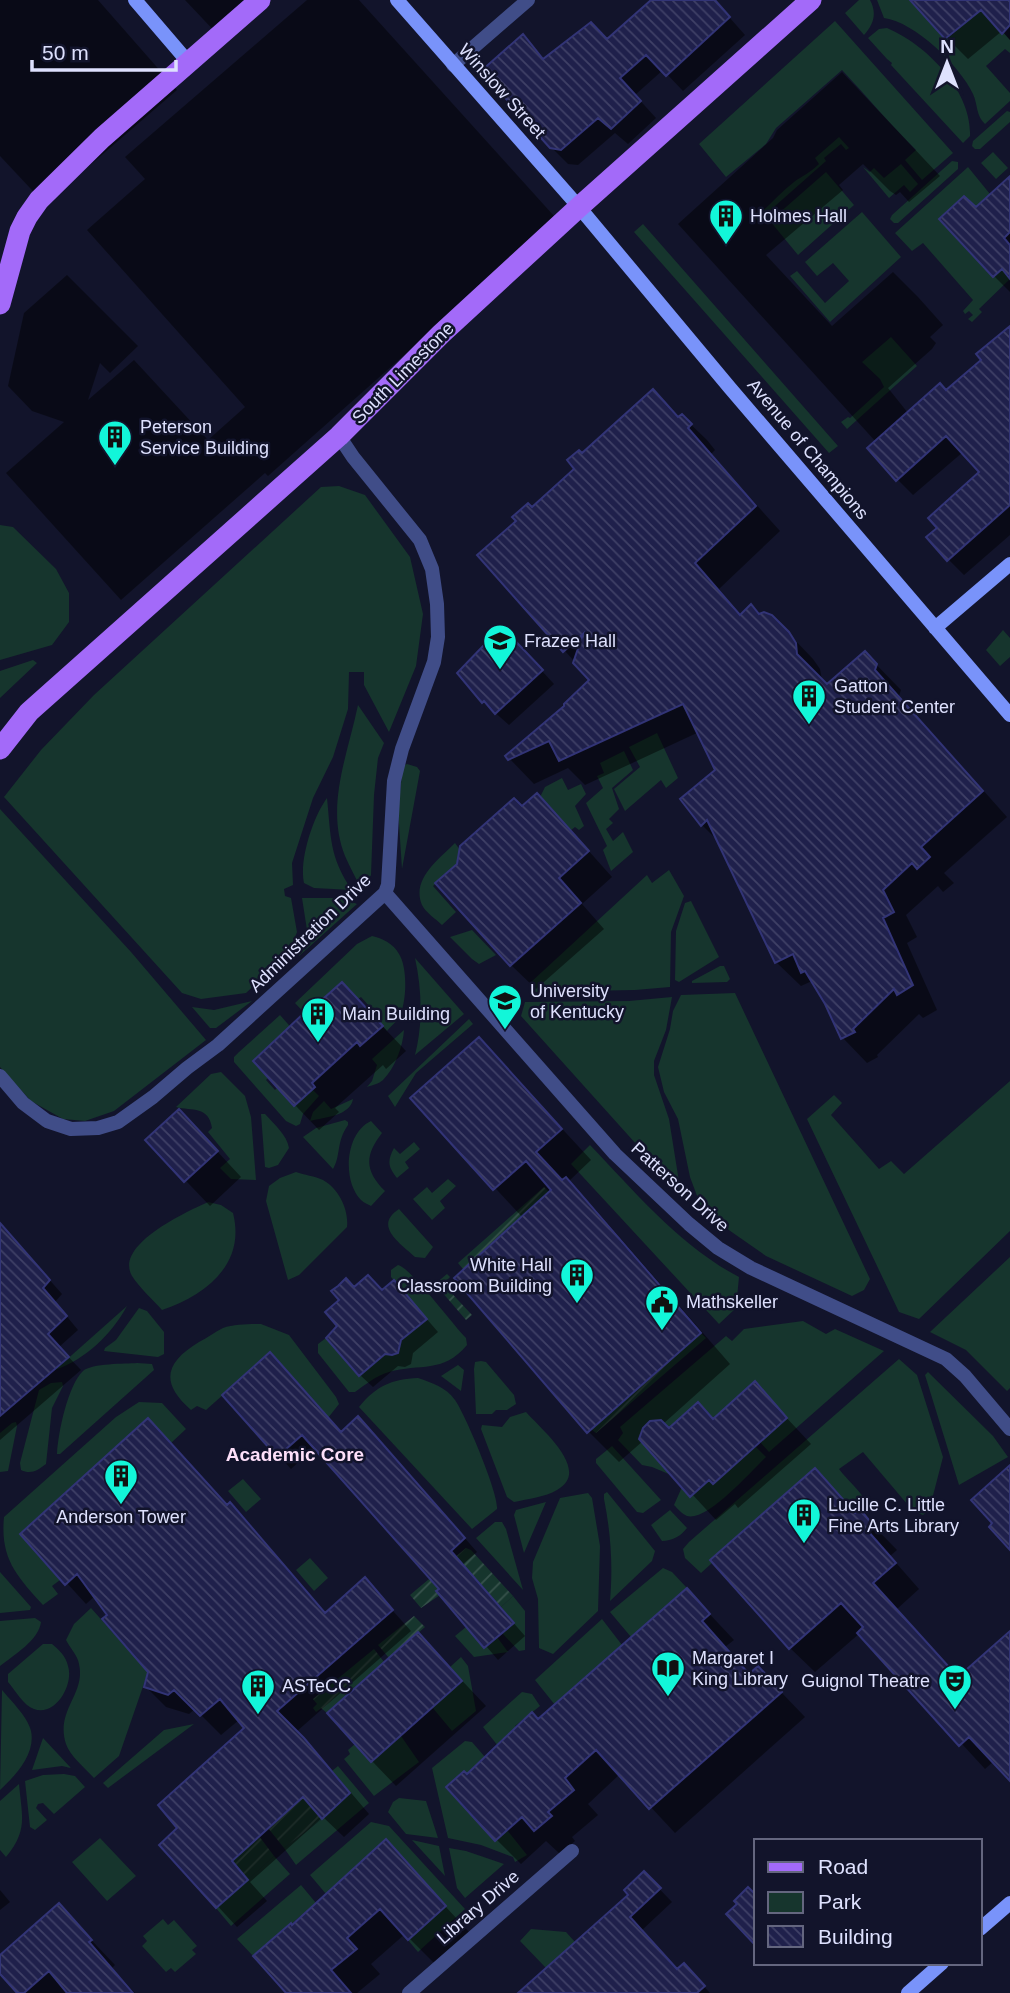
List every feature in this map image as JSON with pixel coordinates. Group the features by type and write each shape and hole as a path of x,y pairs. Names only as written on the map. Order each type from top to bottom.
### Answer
{"main road":[{"path":"135,0 190,63"},
{"path":"0,304 20,231 39,200 102,138 260,0"},
{"name":"Winslow Street","path":"397,0 579,207"},
{"name":"South Limestone","path":"0,749 36,705 340,436 441,334 811,0"},
{"name":"Avenue of Champions","path":"579,207 1010,715"},
{"path":"934,628 1010,564"},
{"path":"982,1927 1010,1903"},
{"path":"908,1993 940,1965"}],"street":[{"path":"453,65 528,0"},
{"name":"Administration Drive","path":"0,1076 23,1103 47,1121 71,1129 98,1128 118,1122 218,1045 385,893 388,885 394,781 402,750 434,662 438,637 437,604 432,569 420,540 340,436"},
{"name":"Patterson Drive","path":"385,893 615,1154 689,1224 718,1248 751,1268 946,1359 965,1376 1010,1429"},
{"name":"Library Drive","path":"409,1993 572,1851"}],"green space":[{"path":"859,0 870,0 874,14 864,35 845,13"},
{"path":"877,0 922,0 952,35 981,7 1010,40 1010,53 1005,49 986,66 1010,93 1010,101 985,124 973,94 958,71 922,36 896,21 884,18"},
{"path":"835,21 953,153 922,180 905,160 916,150 842,70 776,128 766,144 726,177 699,144"},
{"path":"887,28 931,58 955,87 969,119 970,136 963,143 868,38 879,29"},
{"path":"1007,111 1010,112 1010,122 980,149 975,149 972,146 973,141"},
{"path":"839,137 849,148 846,150 841,144 824,158 826,161 758,221 755,218 789,186 819,164 815,158"},
{"path":"993,152 1008,168 996,179 981,163"},
{"path":"952,161 958,162 958,169 898,223 890,219 892,215"},
{"path":"901,164 918,184 910,192 904,185 889,198 863,167 870,172 874,168 884,178"},
{"path":"968,167 990,194 976,207 964,196 939,219 993,277 1002,269 1010,279 979,309 982,312 972,322 968,319 973,315 969,311 965,314 963,311 973,300 923,243 912,251 895,233"},
{"path":"826,172 854,205 798,255 770,221"},
{"path":"862,212 901,257 830,322 790,276 797,271 825,303 849,281 833,263 817,276 805,262"},
{"path":"643,224 838,446 829,453 634,232"},
{"path":"891,337 917,366 847,429 841,422 850,418 884,387 880,379 862,362"},
{"path":"339,486 365,495 410,557 423,614 416,666 389,732 364,685 364,672 349,672 348,709 333,757 313,798 292,863 293,885 284,889 285,896 291,898 297,932 289,952 246,993 201,999 182,993 4,797 41,750 94,695 321,487"},
{"path":"0,525 13,527 56,569 69,593 69,622 52,645 0,660"},
{"path":"1003,630 1010,638 1010,657 1000,666 986,650"},
{"path":"33,660 37,663 0,698 0,671"},
{"path":"358,705 384,743 378,758 374,795 371,875 362,890 345,856 337,818 340,780"},
{"path":"657,733 678,778 666,788 661,780 625,811 614,789 640,767 629,747"},
{"path":"624,751 633,770 612,788 619,809 609,819 613,823 606,829 613,841 623,832 633,852 611,871 603,850 607,846 586,803 603,788 597,776 604,773 600,763"},
{"path":"407,764 420,771 402,869 398,809 403,766"},
{"path":"562,778 568,790 581,784 586,794 575,806 584,826 579,830 575,827 570,831 540,797 545,787"},
{"path":"327,798 335,856 352,890 314,888 304,883 308,839"},
{"path":"0,809 131,952 206,1040 114,1111 85,1121 63,1119 31,1101 0,1067"},
{"path":"455,843 465,857 433,886 456,912 442,925 423,908 420,887 428,870"},
{"path":"669,870 684,896 671,932 670,987 531,992 530,983 647,875 652,883"},
{"path":"302,898 342,898 357,904 299,956 298,947 307,930"},
{"path":"691,901 719,957 679,982 675,980 676,931 685,903"},
{"path":"472,930 496,955 479,964 450,937"},
{"path":"372,936 391,944 402,960 405,996 398,1019 387,1031 361,997 358,999 342,982 321,1000 310,1019 295,1003 357,944"},
{"path":"415,958 464,1014 415,1055 421,1007"},
{"path":"724,966 730,979 727,982 692,983 692,981"},
{"path":"735,993 870,1279 864,1290 852,1296 766,1256 703,1212 690,1177 678,1119 664,1092 658,1067 673,1011 681,995"},
{"path":"672,997 666,1030 654,1061 654,1075 669,1119 681,1194 521,1016 525,1002 629,1001"},
{"path":"252,1001 216,1028 210,1028 192,1007 214,1010"},
{"path":"280,1015 295,1032 253,1061 268,1078 266,1080 293,1106 312,1089 319,1096 296,1126 286,1121 234,1062 234,1057"},
{"path":"469,1019 473,1024 416,1073 395,1107 388,1096"},
{"path":"404,1030 395,1063 381,1081 367,1087 377,1065 372,1059"},
{"path":"221,1072 245,1096 251,1117 256,1180 231,1179 220,1168 230,1159 208,1132 212,1128 207,1116 199,1111 176,1107 211,1074"},
{"path":"1010,1081 1010,1231 919,1319 899,1312 807,1119 834,1095 842,1103 831,1115 879,1169 891,1161 904,1174"},
{"path":"353,1099 351,1105 342,1112 310,1121 313,1112 324,1101 331,1109"},
{"path":"261,1114 265,1114 280,1130 289,1148 278,1165 269,1168 265,1167"},
{"path":"345,1120 348,1125 333,1169 303,1137 316,1128"},
{"path":"371,1121 382,1133 372,1148 370,1169 385,1191 371,1206 355,1192 349,1158 356,1136 362,1127"},
{"path":"414,1142 420,1149 405,1162 409,1168 397,1178 390,1164 394,1148 400,1154"},
{"path":"590,1145 678,1234 697,1250 739,1277 736,1308 719,1324 571,1164"},
{"path":"296,1172 317,1177 334,1189 345,1207 347,1227 299,1275 288,1280 266,1201 269,1186"},
{"path":"448,1179 456,1186 440,1201 445,1208 432,1220 413,1199 427,1187 432,1193"},
{"path":"544,1187 549,1192 463,1269 458,1263"},
{"path":"208,1202 221,1205 233,1213 234,1248 219,1275 207,1286 178,1304 162,1310 132,1276 129,1264 133,1253 155,1231"},
{"path":"399,1209 433,1247 425,1258 415,1257 392,1234 388,1222"},
{"path":"1010,1257 1010,1388 1007,1391 966,1350 930,1332"},
{"path":"398,1265 432,1298 466,1338 467,1345 458,1354 440,1364 389,1372 355,1392 349,1392 318,1353 318,1344 326,1338 388,1354 399,1352 400,1341 426,1318 391,1277 391,1270"},
{"path":"447,1274 450,1277 443,1284 472,1315 466,1320 435,1284"},
{"path":"127,1306 97,1345 55,1370"},
{"path":"139,1308 147,1311 164,1332 164,1354 158,1357 104,1351 116,1340"},
{"path":"803,1321 826,1334 835,1329 884,1351 769,1452 760,1442 787,1418 755,1381 713,1419 698,1402 669,1428 661,1420 647,1425 639,1439 671,1475 642,1465 618,1440 623,1433 620,1427 726,1336 732,1341 744,1329"},
{"path":"261,1324 289,1335 336,1397 339,1404 328,1418 270,1353 206,1410 197,1406 191,1410 181,1400 171,1381 171,1373 179,1357 223,1328"},
{"path":"701,1333 706,1338 596,1433 591,1429"},
{"path":"899,1359 917,1375 943,1457 929,1511 923,1515 913,1511 863,1452 839,1469 867,1504 855,1513 815,1468 711,1560 712,1563 701,1573 685,1558 683,1549 689,1542"},
{"path":"475,1362 486,1362 514,1395 516,1404 507,1410 476,1414 474,1369"},
{"path":"152,1364 154,1370 57,1454 68,1398 83,1371 101,1365"},
{"path":"458,1365 464,1370 461,1391 441,1376"},
{"path":"928,1372 993,1436 1008,1457 959,1485 925,1375"},
{"path":"418,1378 443,1389 455,1400 487,1472 497,1509 472,1529 359,1407 385,1385"},
{"path":"62,1382 63,1386 52,1408 46,1464 31,1472 21,1470 20,1463 39,1390 51,1383"},
{"path":"139,1402 162,1403 186,1429 171,1443 148,1418 20,1534 60,1580 52,1586 58,1594 43,1605 12,1566 3,1532 4,1517 116,1417"},
{"path":"526,1412 561,1451 569,1472 566,1482 557,1490 514,1502 507,1497 481,1429 482,1425 502,1427 510,1417"},
{"path":"16,1422 8,1471 0,1472 0,1433"},
{"path":"612,1446 661,1500 643,1513 637,1512 596,1463 596,1459"},
{"path":"755,1446 766,1457 717,1503 696,1516 685,1515 674,1505 682,1487 691,1497 709,1480 713,1484"},
{"path":"243,1479 261,1499 246,1512 228,1491"},
{"path":"607,1492 655,1551 652,1561 610,1601 611,1550 604,1499"},
{"path":"588,1493 592,1498 600,1546 598,1611 553,1654 539,1648 538,1599 532,1578 533,1562 560,1498"},
{"path":"546,1502 524,1553 514,1515 516,1510"},
{"path":"670,1510 687,1528 676,1538 662,1541 651,1525"},
{"path":"495,1522 502,1522 506,1529 523,1590 476,1538"},
{"path":"466,1548 471,1550 513,1596 501,1607 464,1567 437,1591 440,1595 421,1608 410,1595"},
{"path":"310,1558 328,1578 314,1591 296,1570"},
{"path":"663,1568 672,1572 687,1588 631,1637 610,1612"},
{"path":"0,1572 31,1607 30,1610 0,1613"},
{"path":"513,1596 525,1611 525,1650 519,1651 502,1633 513,1622 501,1607"},
{"path":"91,1608 148,1672 119,1756 94,1778 71,1753 64,1732 64,1721 80,1675 77,1658 66,1640 74,1624"},
{"path":"414,1616 425,1627 389,1658 378,1645"},
{"path":"35,1618 41,1622 36,1635 0,1666 0,1621"},
{"path":"602,1619 622,1645 555,1705 535,1680"},
{"path":"466,1627 484,1648 497,1637 508,1652 474,1657 455,1636"},
{"path":"43,1644 52,1644 60,1651 67,1662 69,1673 62,1697 56,1704 42,1710 34,1709 23,1701 8,1682 8,1674"},
{"path":"374,1649 384,1662 327,1713 321,1708 316,1712 313,1708 317,1704 313,1699"},
{"path":"461,1657 468,1666 476,1711 452,1731 432,1707 462,1681 450,1667"},
{"path":"2,1690 26,1720 32,1740 23,1764 0,1790"},
{"path":"522,1692 532,1694 540,1706 515,1726 517,1729 498,1746 483,1727"},
{"path":"194,1724 108,1788 103,1783 164,1730"},
{"path":"401,1736 419,1762 374,1796 344,1759 350,1754 348,1750 355,1744 371,1762"},
{"path":"43,1738 71,1768 62,1766 32,1770"},
{"path":"465,1741 472,1742 485,1757 467,1774 464,1771 446,1787 507,1830 527,1855 515,1862 513,1857 481,1845 448,1838 432,1768"},
{"path":"338,1766 369,1803 296,1865 284,1848 350,1793 332,1771"},
{"path":"43,1775 75,1776 85,1787 54,1814 43,1803 38,1804 36,1808 47,1820 35,1830 30,1827 25,1781"},
{"path":"19,1784 21,1831 6,1857 0,1850 0,1801"},
{"path":"303,1797 322,1819 284,1848 268,1828"},
{"path":"399,1798 426,1801 438,1838 406,1834 388,1812 393,1802"},
{"path":"371,1822 389,1826 465,1909 418,1952 408,1940 386,1839 326,1894 310,1875"},
{"path":"259,1836 274,1856 248,1880 232,1861"},
{"path":"100,1838 136,1876 107,1901 72,1862"},
{"path":"412,1840 439,1846 445,1876"},
{"path":"449,1848 504,1864 465,1898 457,1888"},
{"path":"274,1856 290,1874 231,1926 216,1908"},
{"path":"301,1885 316,1903 253,1956 237,1939"},
{"path":"163,1919 168,1925 174,1920 197,1946 192,1950 196,1954 175,1972 171,1968 166,1972 142,1946 147,1941 143,1936"},
{"path":"531,1929 566,1932 575,1942 546,1968 520,1941"}],"building":[{"path":"651,0 715,0 730,17 666,76 646,55 620,78 641,101 611,129 598,118 561,150 550,148 481,71 523,34 543,59 591,22 607,39"},
{"path":"910,0 1010,0 1010,25 1002,34 981,10 945,39"},
{"path":"1010,176 1010,232 1004,238 1010,245 1010,279 1002,269 993,277 939,219 964,196 976,207"},
{"path":"1010,326 1010,505 947,561 926,537 937,528 928,518 979,472 946,436 896,481 867,448 940,383 946,390 981,360 976,354"},
{"name":"Gatton Student Center","path":"653,389 678,417 682,414 692,424 688,428 756,506 695,563 740,615 751,604 759,614 764,612 772,615 789,632 796,643 797,654 827,684 865,651 877,664 875,670 983,791 921,847 930,857 917,869 912,863 883,890 894,912 883,918 913,985 897,995 894,989 853,1029 855,1032 841,1039 825,1004 805,971 801,973 793,954 775,963 707,820 701,826 680,799 715,770 683,704 559,761 549,741 508,760 505,756 564,706 589,680 573,663 583,634 563,652 477,555 516,521 512,517 528,503 532,507 574,469 567,460 579,450 582,453"},
{"name":"Frazee Hall","path":"505,630 543,670 495,714 457,673 486,643 488,645"},
{"path":"537,793 589,851 559,878 581,903 510,966 435,883 457,864 460,846 514,798 522,806"},
{"name":"Main Building","path":"342,982 383,1026 360,1046 357,1042 312,1083 315,1087 294,1106 253,1061"},
{"name":"White Hall Classroom Building","path":"479,1037 562,1129 536,1152 562,1180 566,1177 701,1333 587,1433 454,1278 551,1190 526,1161 493,1190 410,1098"},
{"path":"179,1109 218,1151 184,1182 145,1140"},
{"path":"0,1223 50,1280 43,1288 67,1316 48,1334 69,1357 0,1416"},
{"path":"368,1275 382,1290 394,1280 427,1319 401,1340 398,1353 385,1354 359,1376 326,1338 337,1326 325,1312 339,1300 331,1291 346,1278 354,1287"},
{"path":"270,1352 341,1432 358,1416 465,1538 451,1551 514,1623 484,1648 436,1591 439,1589 302,1435 277,1457 222,1395"},
{"path":"755,1381 787,1418 713,1484 709,1480 690,1497 639,1439 643,1428 650,1421 661,1420 669,1428 698,1402 713,1419"},
{"path":"148,1418 227,1505 230,1502 325,1613 365,1577 393,1610 277,1711 304,1738 350,1793 322,1819 303,1797 232,1861 248,1880 216,1908 159,1845 177,1828 158,1805 244,1728 220,1699 200,1716 174,1690 168,1695 144,1687 148,1672 102,1619 107,1615 77,1574 65,1585 20,1534"},
{"path":"1010,1465 1010,1550 989,1527 992,1523 971,1500"},
{"path":"815,1468 855,1513 860,1509 873,1525 867,1530 896,1563 873,1583 958,1677 1010,1631 1010,1781 969,1737 959,1746 857,1633 863,1627 841,1603 789,1649 710,1560"},
{"name":"Margaret I King Library","path":"687,1588 710,1614 702,1621 749,1674 758,1666 782,1692 649,1809 596,1750 565,1778 574,1790 548,1812 552,1816 534,1831 522,1817 495,1841 446,1787 464,1771 467,1774 532,1712 538,1719"},
{"path":"418,1632 462,1681 371,1762 327,1713"},
{"path":"386,1839 446,1906 408,1940 380,1909 347,1938 357,1949 331,1970 351,1993 286,1993 253,1956 291,1923 292,1925"},
{"path":"644,1871 661,1888 630,1917 677,1969 684,1963 705,1986 697,1993 518,1993 628,1895 624,1890"},
{"path":"748,1887 754,1893 754,1944 726,1914 737,1904 734,1901"},
{"path":"59,1903 133,1993 67,1993 49,1971 24,1993 17,1993 0,1974 0,1955"}],"place":[{"name":"Holmes Hall","path":"726,246"},
{"name":"Peterson Service Building","path":"115,467"},
{"name":"Frazee Hall","path":"500,671"},
{"name":"Gatton Student Center","path":"809,726"},
{"name":"University of Kentucky","path":"505,1031"},
{"name":"Main Building","path":"318,1044"},
{"name":"White Hall Classroom Building","path":"577,1305"},
{"name":"Mathskeller","path":"662,1332"},
{"name":"Anderson Tower","path":"121,1506"},
{"name":"Lucille C. Little Fine Arts Library","path":"804,1545"},
{"name":"Margaret I King Library","path":"668,1698"},
{"name":"Guignol Theatre","path":"955,1711"},
{"name":"ASTeCC","path":"258,1716"}],"district":[{"name":"Academic Core","path":"295,1454"}]}
